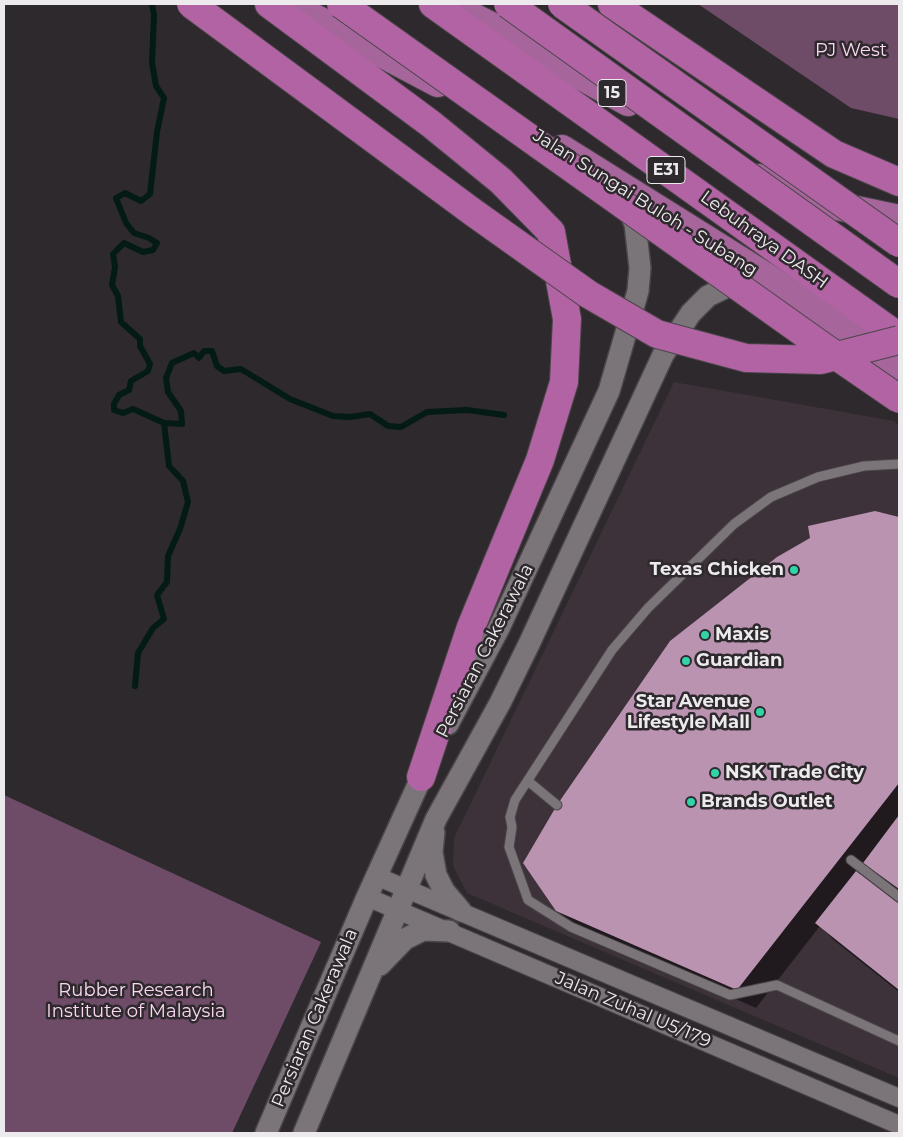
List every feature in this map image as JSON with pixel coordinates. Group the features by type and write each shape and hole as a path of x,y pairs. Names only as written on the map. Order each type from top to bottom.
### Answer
{"highway":[{"path":"191,4 481,218 588,294 657,334 746,358 821,360 897,351"},
{"path":"270,4 431,124 501,181 551,232 568,319 564,382 540,460 471,627 421,777"},
{"name":"Jalan Sungai Buloh - Subang","path":"288,4 595,168 765,276 897,351"},
{"path":"341,4 814,341 899,399"},
{"name":"Lebuhraya DASH","path":"433,4 897,351"},
{"name":"15","path":"446,4 624,99 899,278"},
{"name":"E31","path":"508,4 899,284"},
{"path":"562,4 899,243"},
{"path":"612,4 834,154 899,182"},
{"path":"725,164 823,203 899,219"}],"street":[{"name":"Persiaran Cakerawala","path":"266,1133 376,876 421,777 499,628 609,390 638,291 640,268 635,224 630,207 595,168"},
{"name":"Persiaran Cakerawala","path":"304,1133 436,819 530,644 663,355 691,313 708,296 733,284 765,276"},
{"path":"436,819 432,852 436,875 444,891 460,911"},
{"name":"Jalan Zuhal U5/179","path":"376,876 729,1019 899,1098"},
{"name":"Jalan Zuhal U5/179","path":"367,897 398,908 899,1125"},
{"path":"368,982 405,938 423,930 449,931"}],"lane":[{"path":"899,464 864,466 818,477 771,497 734,524 648,608 612,650 515,800 510,817 512,828 509,847 528,900 571,927 730,995 777,986 899,1041"},
{"path":"528,781 557,805"},
{"path":"851,860 899,896"}],"shaded area":[{"path":"674,382 894,421 899,426 899,1078 467,893 453,866 454,838"}],"green space":[{"name":"PJ West","path":"698,4 899,4 899,119 851,108"},
{"name":"Rubber Research Institute of Malaysia","path":"4,795 321,942 232,1133 4,1133"}],"building":[{"name":"Star Avenue Lifestyle Mall","path":"875,511 899,517 899,783 737,990 556,911 523,863 557,805 670,641 777,557 810,538 808,526"},
{"path":"899,815 899,889 863,863"},
{"path":"856,871 899,904 899,990 815,923"}],"waterway":[{"path":"152,4 154,15 152,63 156,86 164,98 157,132 150,194 141,201 125,193 116,198 126,223 134,233 157,243 153,250 143,252 124,243 113,254 115,267 112,285 118,296 121,322 140,339 140,346 150,364 148,371 131,381 129,390 119,395 114,404 114,410 123,413 133,409 164,423 182,424 181,411 168,392 166,378 172,363 194,353 199,358 204,351 212,351 217,366 224,371 241,369 290,399 333,416 350,417 370,414 388,426 401,427 427,412 467,410 504,415"},
{"path":"135,686 138,653 153,628 164,619 157,595 167,582 168,556 180,529 188,502 183,481 169,466 164,423"}],"place":[{"name":"Texas Chicken","path":"794,570"},
{"name":"Maxis","path":"705,635"},
{"name":"Guardian","path":"686,661"},
{"name":"Star Avenue Lifestyle Mall","path":"760,712"},
{"name":"NSK Trade City","path":"715,773"},
{"name":"Brands Outlet","path":"691,802"}]}
